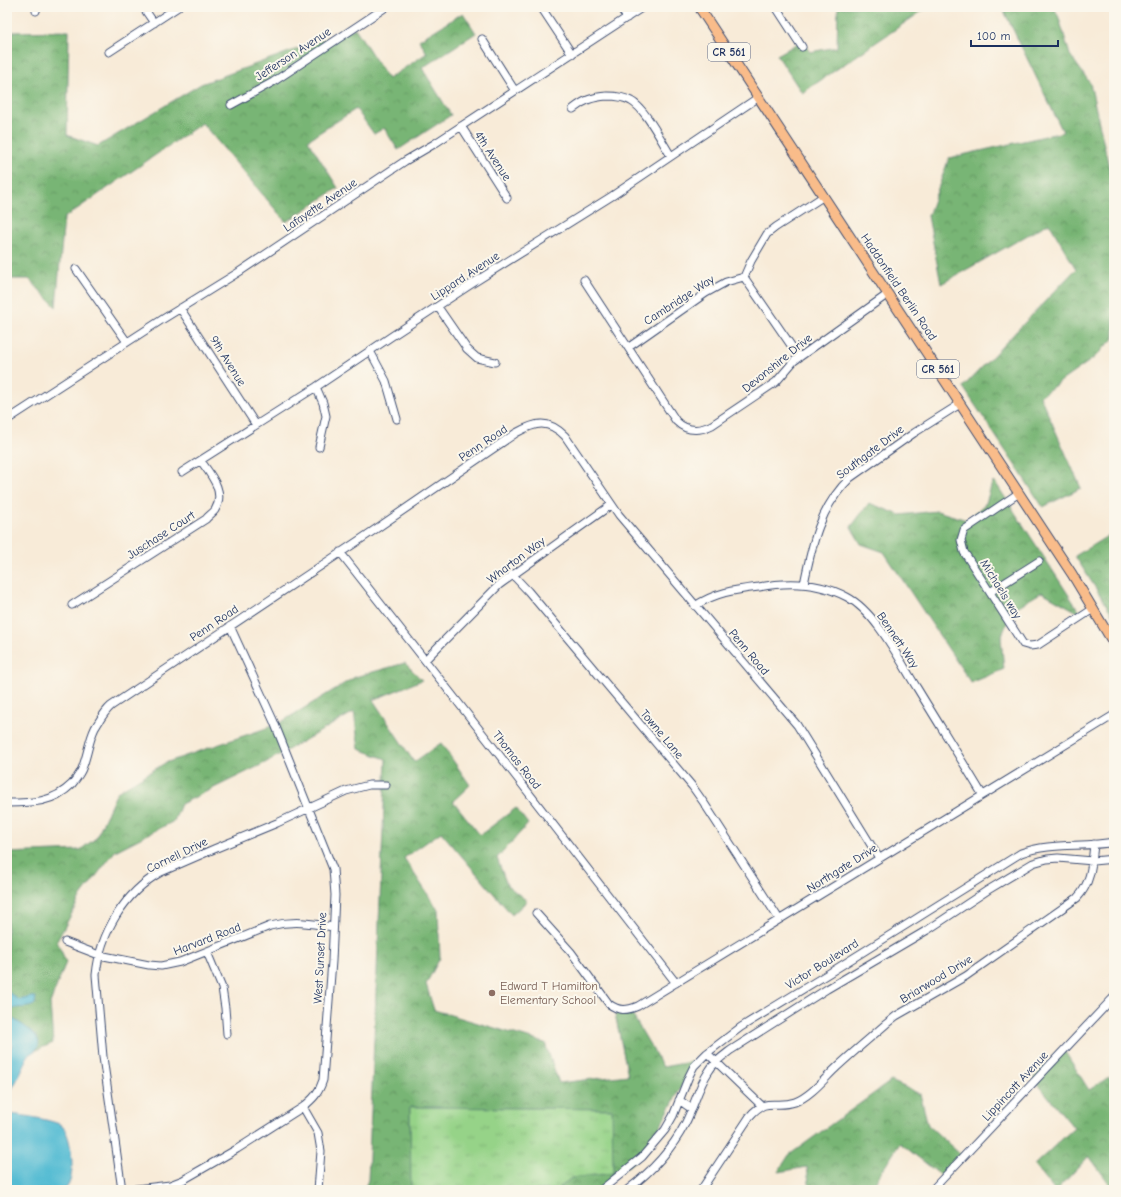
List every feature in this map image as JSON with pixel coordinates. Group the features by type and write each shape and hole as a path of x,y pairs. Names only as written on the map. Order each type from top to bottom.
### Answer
{"main road":[{"name":"Haddonfield Berlin Road","path":"699,7 1019,493 1080,587 1114,644"}],"street":[{"path":"143,7 154,23"},
{"path":"110,52 178,7"},
{"name":"Jefferson Avenue","path":"231,105 273,82 386,7"},
{"path":"542,7 572,54"},
{"path":"620,7 627,18"},
{"name":"Lafayette Avenue","path":"7,420 180,308 239,272 342,203 644,7"},
{"path":"776,7 802,47"},
{"path":"482,39 515,91"},
{"path":"573,109 582,102 600,97 611,96 630,100 641,110 671,156"},
{"name":"Lippard Avenue","path":"182,472 316,388 473,283 612,196 758,98"},
{"name":"4th Avenue","path":"461,126 507,198"},
{"path":"799,357 744,277 754,255 767,234 824,196"},
{"path":"76,269 127,342"},
{"name":"Cambridge Way","path":"629,347 706,293 726,282 744,277"},
{"name":"Devonshire Drive","path":"584,280 676,421 682,427 698,430 712,425 776,382 799,357 888,294"},
{"path":"438,306 467,349 478,358 495,362"},
{"name":"9th Avenue","path":"180,308 203,341 256,425"},
{"path":"370,351 386,381 397,419"},
{"path":"316,388 323,404 326,416 319,447"},
{"name":"Southgate Drive","path":"804,584 809,560 820,523 832,498 842,486 850,478 914,432 960,404"},
{"name":"Penn Road","path":"7,803 37,802 54,798 79,776 91,736 107,710 516,433 528,427 545,424 552,426 565,436 611,505 797,725 879,858"},
{"name":"Juschase Court","path":"72,605 206,519 215,510 220,494 213,479 201,461"},
{"name":"Michaels way","path":"1019,493 964,530 961,540 964,552 1023,644 1030,646 1038,645 1093,609"},
{"name":"Wharton Way","path":"425,660 499,585 512,574 611,505"},
{"name":"Thomas Road","path":"340,552 676,983"},
{"path":"990,592 1039,561"},
{"name":"Towne Lane","path":"512,574 692,786 779,919"},
{"name":"Bennett Way","path":"695,606 720,593 768,585 798,583 824,588 848,597 859,605 882,632 982,794"},
{"name":"West Sunset Drive","path":"128,1190 170,1185 183,1180 303,1107 318,1093 323,1080 335,895 333,868 274,722 230,626"},
{"name":"Northgate Drive","path":"536,913 571,952 609,1004 616,1009 622,1010 638,1006 982,794 1114,715"},
{"name":"Cornell Drive","path":"122,1190 103,1057 96,975 99,955 110,926 119,908 153,877 346,791 358,787 386,785"},
{"name":"Victor Boulevard","path":"601,1190 650,1150 665,1130 673,1116 694,1066 707,1053 741,1027 1021,853 1051,846 1114,842"},
{"name":"Briarwood Drive","path":"761,1106 768,1104 785,1104 800,1099 814,1089 896,1016 966,976 1077,898 1086,886 1093,861 1094,844"},
{"name":"Victor Boulevard","path":"627,1190 644,1177 668,1151 685,1124 704,1079 716,1062 731,1050 827,989 929,929 988,890 1033,863 1058,858 1093,861 1114,859"},
{"name":"Harvard Road","path":"65,942 99,955 161,966 180,962 270,926 283,923 304,922 333,927"},
{"path":"207,952 222,988 227,1034"},
{"name":"Lippincott Avenue","path":"932,1190 1114,997"},
{"path":"701,1190 750,1116 761,1106 707,1053"},
{"path":"679,1100 692,1109"},
{"path":"303,1107 318,1133 321,1151 318,1190"}],"green space":[{"path":"838,7 928,7 802,93 777,55 802,41 810,52 837,47"},
{"path":"1002,7 1054,7 1059,18 1070,55 1090,83 1114,189 1114,338 1094,358 1040,396 1081,488 1043,507 963,387 1076,269 1049,223 941,284 928,216 949,158 1063,132"},
{"path":"463,13 476,33 422,68 451,115 398,150 384,128 374,134 356,109 308,140 338,188 286,222 202,123 64,218 56,307 29,279 7,279 7,32 69,31 67,135 98,146 201,84 355,28 388,79 427,53 419,40"},
{"path":"995,482 1081,614 1042,592 1012,610 1001,638 1004,669 971,683 884,552 861,544 851,527 869,503 900,515 937,511 967,520 986,503 992,483"},
{"path":"1114,532 1114,617 1075,556"},
{"path":"405,663 422,680 373,700 414,762 441,743 470,785 453,801 480,835 516,808 528,824 497,858 507,885 527,901 512,915 441,832 404,858 438,910 440,958 426,984 434,1010 545,1043 559,1083 628,1075 615,1014 630,1011 663,1067 695,1061 647,1151 598,1190 557,1190 571,1178 613,1173 611,1109 410,1107 411,1190 364,1190 368,1180 386,759 359,749 354,712 265,763 181,804 174,821 115,851 81,896 57,941 66,962 50,1003 53,1043 34,1051 7,1032 7,853 80,850 96,838 117,792 165,763 278,724 355,677"},
{"path":"1062,1047 1089,1090 1109,1077 1114,1087 1114,1190 1089,1156 1057,1190 1054,1190 1034,1165 1074,1128 1033,1078"},
{"path":"891,1081 920,1094 928,1125 961,1155 943,1177 900,1143 870,1190 810,1190 807,1167 778,1172 789,1155"},
{"path":"410,1107 612,1109 613,1173 571,1178 557,1190 411,1190"}],"water":[{"path":"7,991 19,1000 36,997 35,1004 32,1006 13,1009 9,1015 30,1030 38,1039 39,1043 36,1049 27,1056 21,1072 7,1098 7,1048 12,1046 7,1040"},
{"path":"7,1114 51,1121 61,1125 65,1130 72,1155 70,1182 66,1188 62,1190 7,1190"}],"place":[{"name":"Edward T Hamilton Elementary School","path":"492,993"}]}
